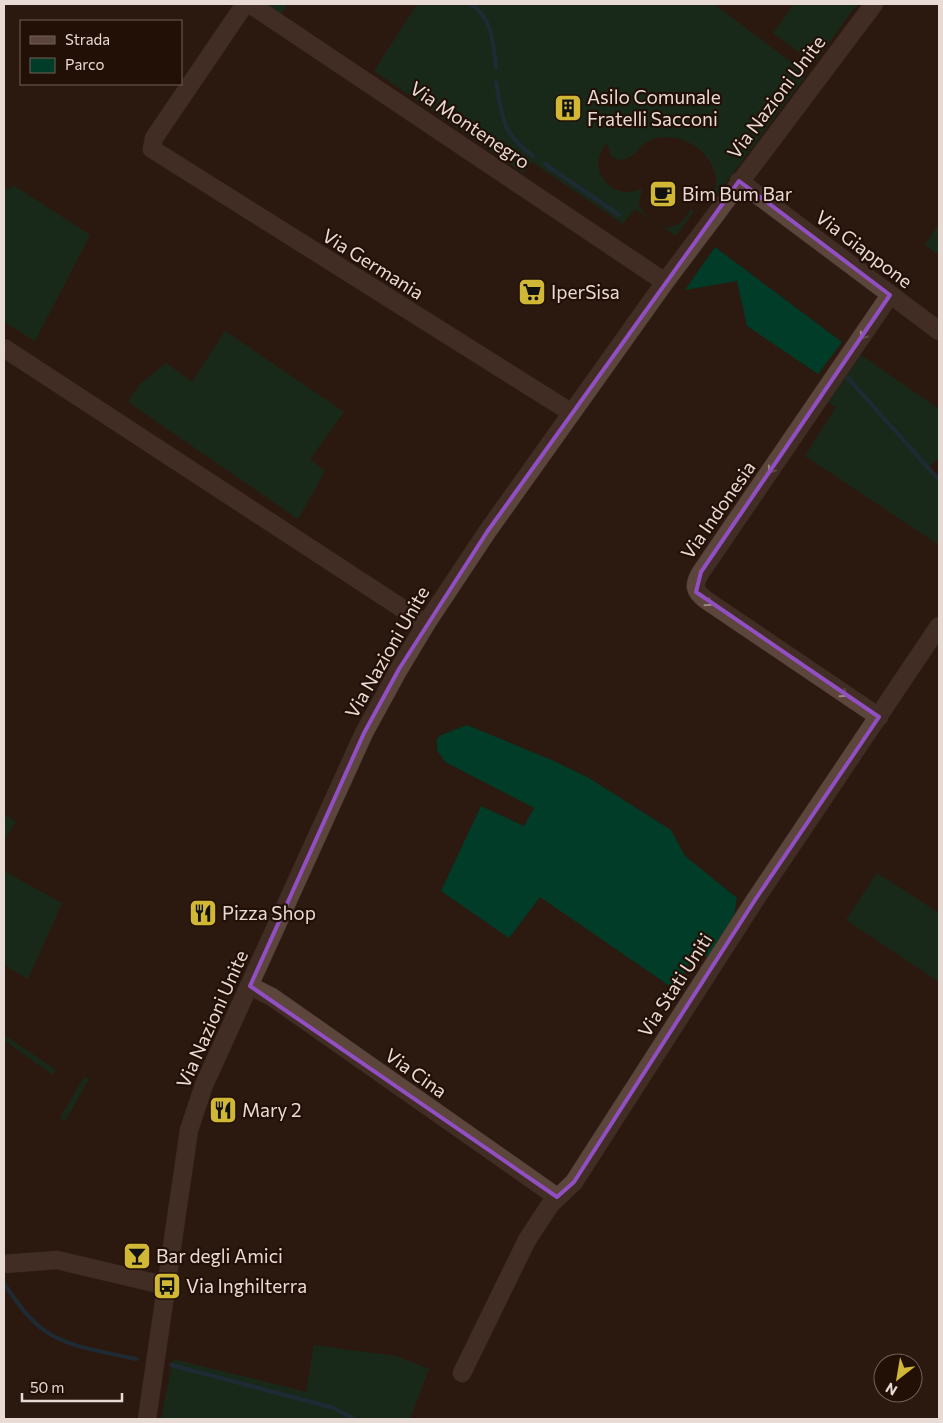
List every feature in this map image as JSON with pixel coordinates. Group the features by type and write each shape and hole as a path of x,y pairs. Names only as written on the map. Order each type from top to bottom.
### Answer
{"street":[{"name":"Via Germania","path":"244,4 154,138 152,149 572,413"},
{"name":"Via Montenegro","path":"250,4 361,76 665,282"},
{"name":"Via Nazioni Unite","path":"147,1419 189,1130 204,1084 367,728 426,624 487,532 665,282 874,4"},
{"name":"Via Giappone","path":"740,181 890,296 939,331"},
{"name":"Via Indonesia","path":"879,718 706,600 696,592 695,587 701,572 890,296"},
{"path":"4,348 426,624"},
{"name":"Via Stati Uniti","path":"462,1374 527,1240 557,1197 574,1182 755,900 939,626"},
{"name":"Via Cina","path":"250,986 272,997 557,1197"},
{"path":"4,1264 57,1260 167,1286"}],"highlighted area":[{"path":"739,181 890,295 701,572 696,592 879,717 755,900 574,1182 557,1197 250,986 364,733 399,669 487,532"}],"green space":[{"path":"263,4 288,4 280,16"},
{"path":"414,4 714,4 807,74 713,200 716,181 714,170 703,152 694,145 674,138 653,139 645,143 629,157 621,160 611,156 607,143 598,161 599,171 604,180 619,191 630,192 641,189 639,204 648,217 665,228 680,224 691,209 694,211 676,236 635,209 623,224 532,162 523,173 374,71 416,6"},
{"path":"794,4 857,4 814,63 773,33"},
{"path":"13,185 90,235 35,341 4,322 4,186 10,190"},
{"path":"939,224 939,255 925,245"},
{"path":"715,247 842,342 818,374 747,326 737,281 685,290"},
{"path":"225,331 344,412 310,459 325,471 298,519 128,402 139,385 166,363 192,382"},
{"path":"861,355 939,409 939,458 929,467 939,480 939,545 805,456 836,407 828,402"},
{"path":"467,725 554,761 589,778 671,830 685,856 737,898 734,917 708,957 698,951 674,989 540,897 509,938 441,891 481,806 524,826 534,808 445,762 437,750 437,739 441,735"},
{"path":"4,814 16,822 4,840"},
{"path":"4,871 62,903 28,979 4,965"},
{"path":"877,873 939,913 939,982 846,920"},
{"path":"4,1035 56,1070 53,1075 4,1040"},
{"path":"84,1077 89,1079 65,1121 60,1118"},
{"path":"314,1345 396,1356 429,1369 410,1419 161,1419 173,1359 306,1392"}],"waterway":[{"path":"471,4 488,24 493,41 496,68"},
{"path":"496,82 505,124 515,140 533,156"},
{"path":"545,164 619,215"},
{"path":"848,378 939,480"},
{"path":"4,1284 30,1318 51,1335 74,1345 136,1359"},
{"path":"171,1365 334,1408 354,1419"}],"place":[{"name":"Asilo Comunale Fratelli Sacconi","path":"568,108"},
{"name":"Bim Bum Bar","path":"663,194"},
{"name":"IperSisa","path":"532,292"},
{"name":"Pizza Shop","path":"203,913"},
{"name":"Mary 2","path":"223,1110"},
{"name":"Bar degli Amici","path":"137,1256"},
{"name":"Via Inghilterra","path":"167,1286"}]}
